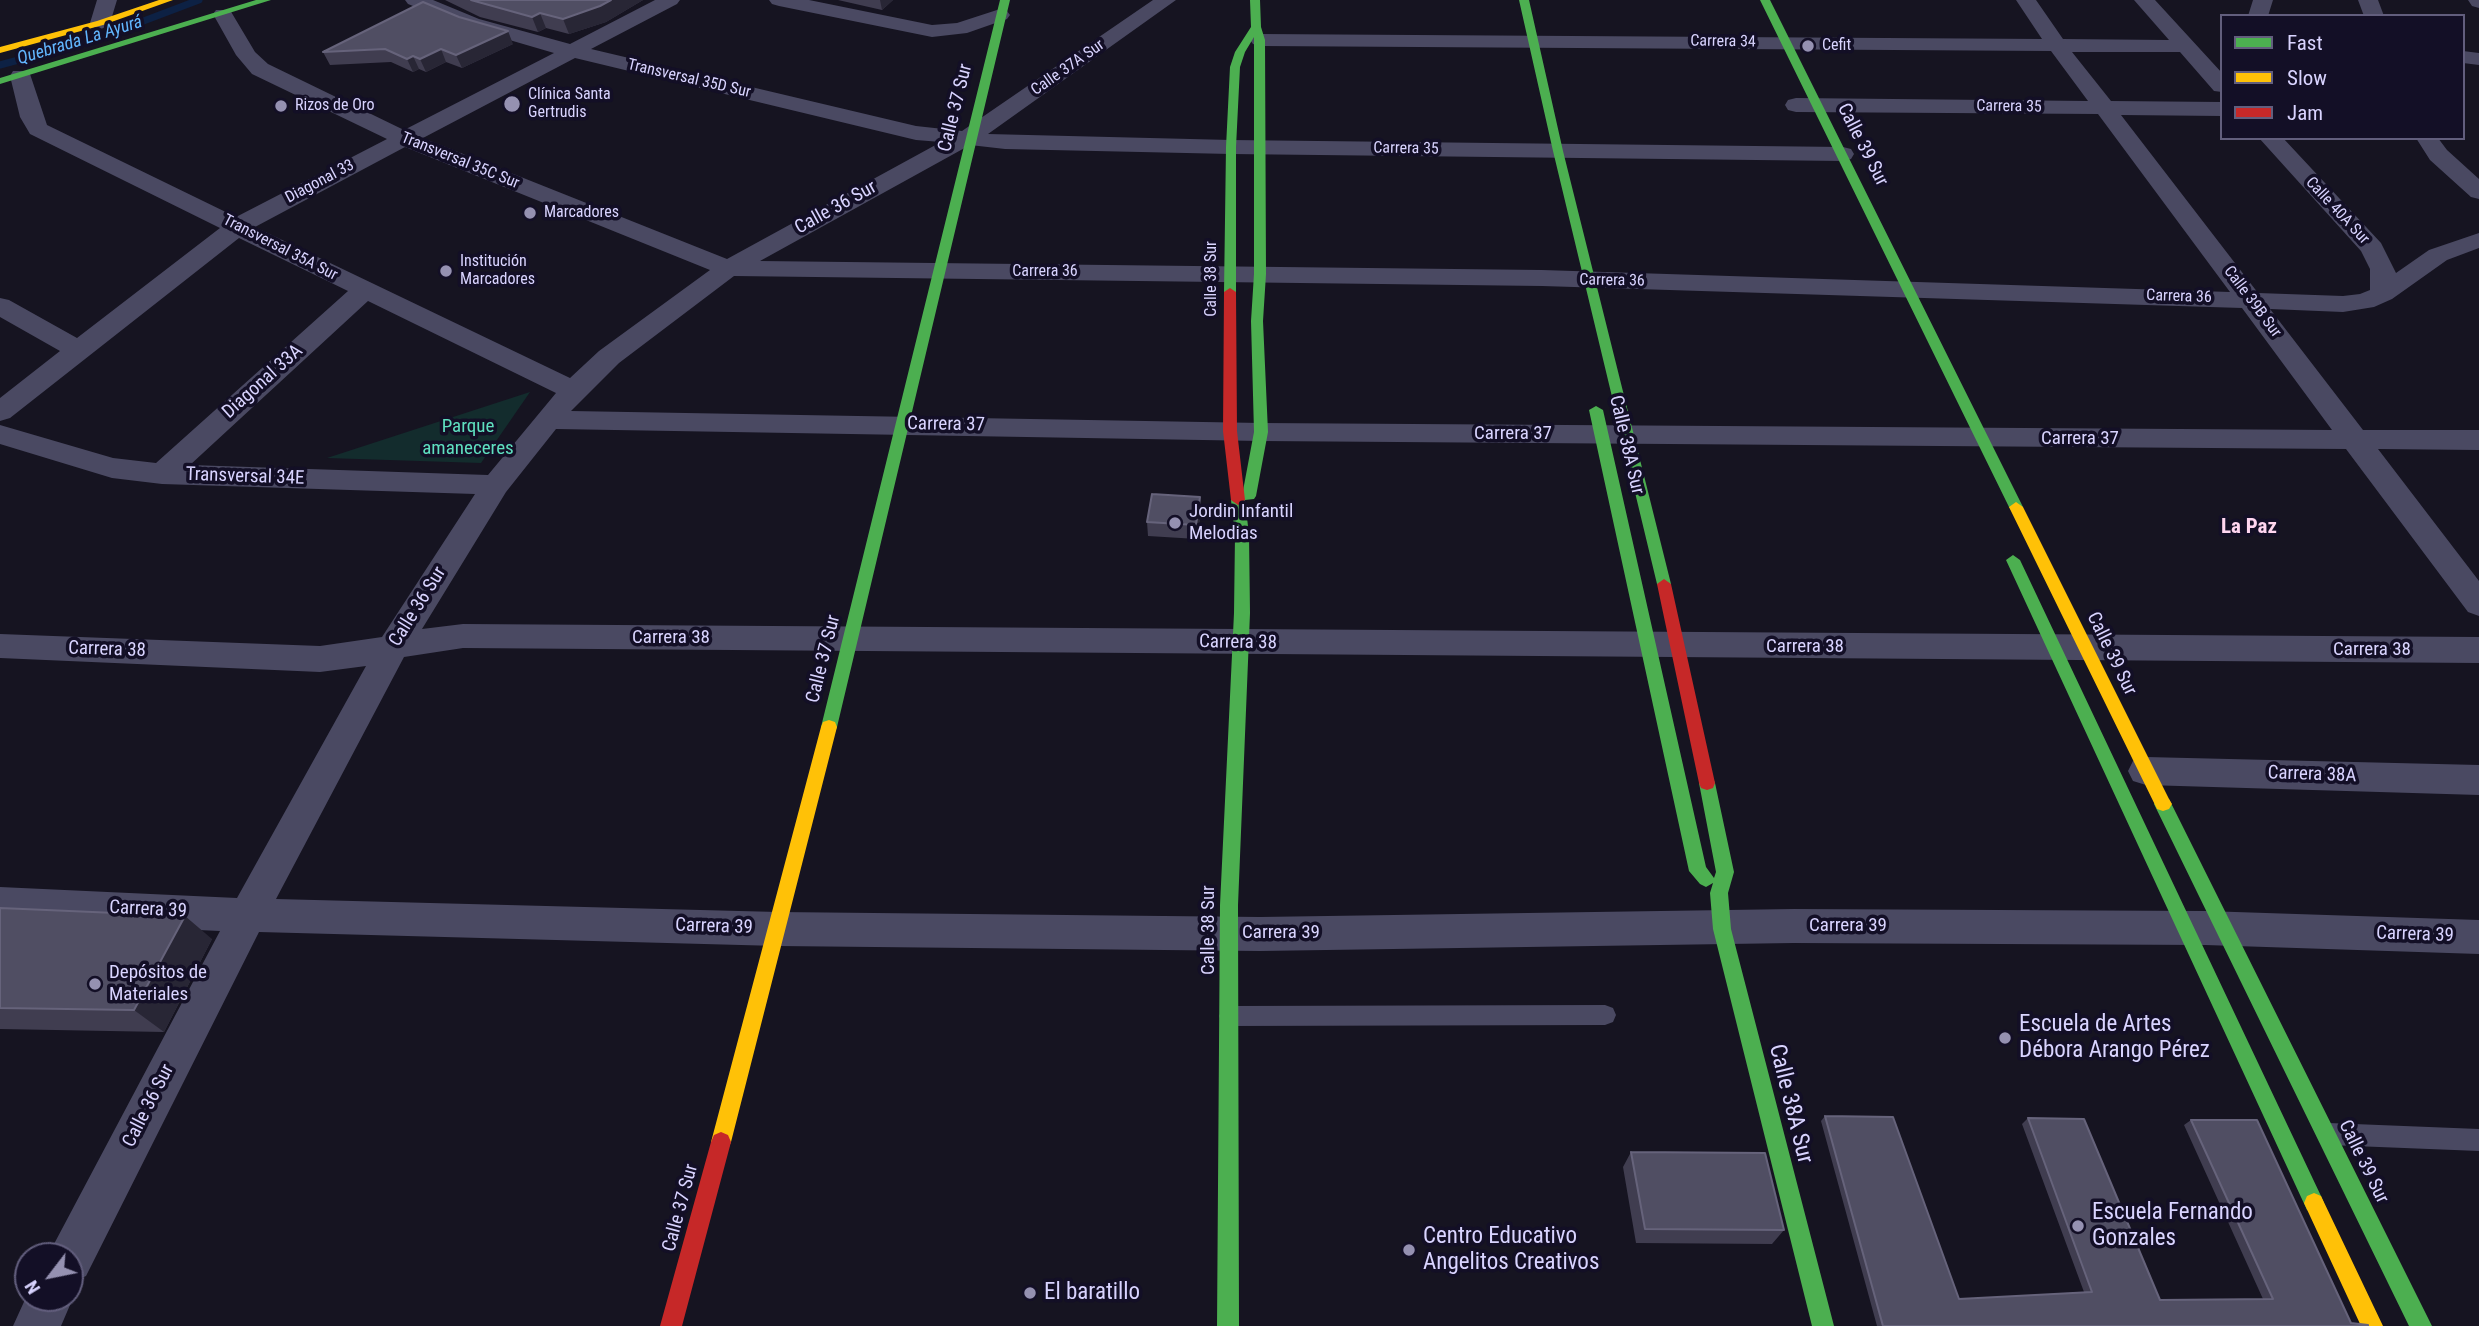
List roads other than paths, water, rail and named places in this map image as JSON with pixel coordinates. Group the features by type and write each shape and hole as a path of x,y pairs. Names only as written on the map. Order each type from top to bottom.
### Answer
{"main road":[{"path":"0,50 100,23 168,0"},
{"path":"11,79 267,0"},
{"name":"Calle 38 Sur","path":"1242,535 1261,432 1257,321 1260,274 1258,33 1255,0"},
{"name":"Calle 38A Sur","path":"1524,0 1518,40 1542,152 1573,280 1617,435 1664,646 1725,872 1721,911"},
{"name":"Calle 39 Sur","path":"1765,0 1771,44 1827,154 1961,439 2085,648 2421,1326"},
{"name":"Calle 37 Sur","path":"671,1326 778,929 851,639 1002,7"},
{"name":"Calle 38 Sur","path":"1228,1326 1230,934 1242,643 1242,535 1230,431 1231,147 1235,67 1240,52 1258,33"},
{"name":"Calle 38A Sur","path":"1592,388 1617,435 1664,646 1698,871 1721,911 1823,1326"},
{"path":"2006,546 2372,1326"}],"street":[{"path":"100,23 107,0"},
{"name":"Transversal 35D Sur","path":"415,0 472,23 571,51 916,133 970,136"},
{"name":"Diagonal 33","path":"0,412 238,226 670,0"},
{"path":"779,0 932,31 960,29 1002,7"},
{"name":"Calle 37A Sur","path":"970,136 1166,0"},
{"name":"Calle 39B Sur","path":"2026,0 2056,44 2479,604"},
{"path":"2144,0 2220,84"},
{"name":"Transversal 35C Sur","path":"223,14 246,55 260,69 402,138 728,268"},
{"name":"Carrera 34","path":"1258,33 1771,44 2056,44 2190,51 2220,57"},
{"name":"Transversal 35A Sur","path":"11,79 38,129 53,138 573,390"},
{"name":"Carrera 35","path":"1802,105 2220,109"},
{"name":"Carrera 35","path":"970,136 1005,142 1231,147 1827,154"},
{"name":"Calle 36 Sur","path":"79,1242 248,915 393,647 496,485 547,420 573,390 609,357 728,268 970,136"},
{"name":"Calle 40A Sur","path":"2272,140 2372,248 2383,269 2383,294"},
{"path":"2428,140 2438,155 2479,192"},
{"name":"Carrera 36","path":"728,268 1260,274 1889,287 2343,304 2365,301 2383,294 2438,255 2479,240"},
{"name":"Diagonal 33A","path":"162,474 364,290"},
{"path":"0,306 80,351"},
{"name":"Carrera 37","path":"547,420 1261,432 1961,439 2479,440"},
{"name":"Transversal 34E","path":"0,434 112,468 162,474 496,485"},
{"name":"Carrera 38","path":"0,646 320,659 463,636 2479,650"},
{"name":"Carrera 38A","path":"2146,771 2479,780"},
{"name":"Carrera 39","path":"0,904 248,915 778,929 1230,934 1721,911 1794,926 2184,928 2479,937"}],"lane":[{"path":"1230,1016 1605,1015"},
{"path":"2326,1134 2479,1140"}],"waterway":[{"name":"Quebrada La Ayurá","path":"0,65 96,39 199,0"}],"place":[{"name":"Cefit","path":"1808,46"},
{"name":"Clínica Santa Gertrudis","path":"512,104"},
{"name":"Rizos de Oro","path":"281,106"},
{"name":"Marcadores","path":"530,213"},
{"name":"Institución Marcadores","path":"446,271"},
{"name":"Jordin Infantil Melodias","path":"1175,523"},
{"name":"Depósitos de Materiales","path":"95,984"},
{"name":"Escuela de Artes Débora Arango Pérez","path":"2005,1038"},
{"name":"Escuela Fernando Gonzales","path":"2078,1226"},
{"name":"Centro Educativo Angelitos Creativos","path":"1409,1250"},
{"name":"El baratillo","path":"1030,1293"}],"district":[{"name":"La Paz","path":"2249,528"}],"park label":[{"name":"Parque amaneceres","path":"468,438"}]}
